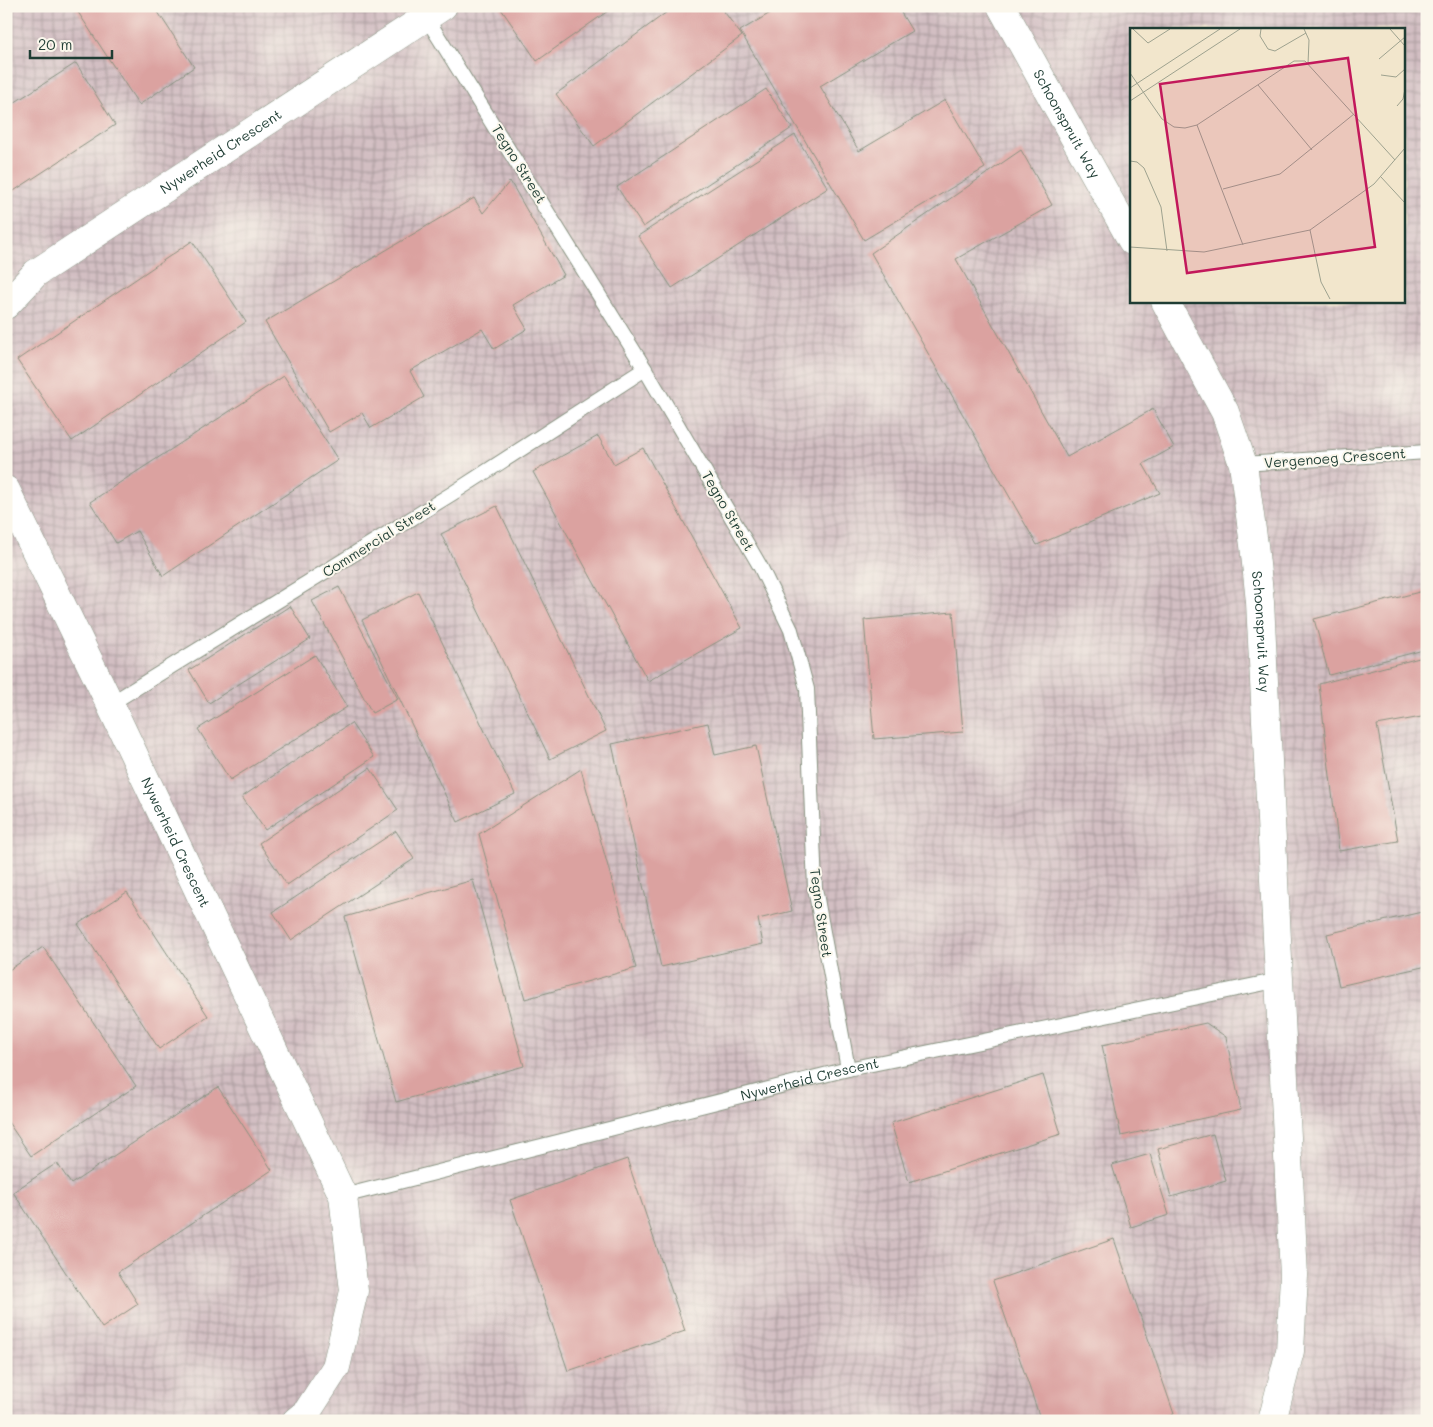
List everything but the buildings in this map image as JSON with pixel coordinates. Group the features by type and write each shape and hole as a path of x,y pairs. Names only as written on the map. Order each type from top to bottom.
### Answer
{"street":[{"name":"Schoonspruit Way","path":"1001,6 1130,237"},
{"name":"Nywerheid Crescent","path":"6,305 36,273 435,12"},
{"name":"Schoonspruit Way","path":"1166,302 1225,412 1243,464 1260,602 1294,1276 1290,1351 1272,1421"},
{"name":"Nywerheid Crescent","path":"6,490 344,1196 354,1291 336,1367 307,1412 296,1421"}],"lane":[{"name":"Tegno Street","path":"435,12 760,566 791,630 807,689 815,888 848,1069"},
{"name":"Commercial Street","path":"110,704 453,493 645,369"},
{"name":"Vergenoeg Crescent","path":"1243,464 1427,452"},
{"name":"Nywerheid Crescent","path":"344,1196 848,1069 1280,980"}],"shaded area":[{"path":"6,6 1427,6 1427,1421 6,1421"}]}
